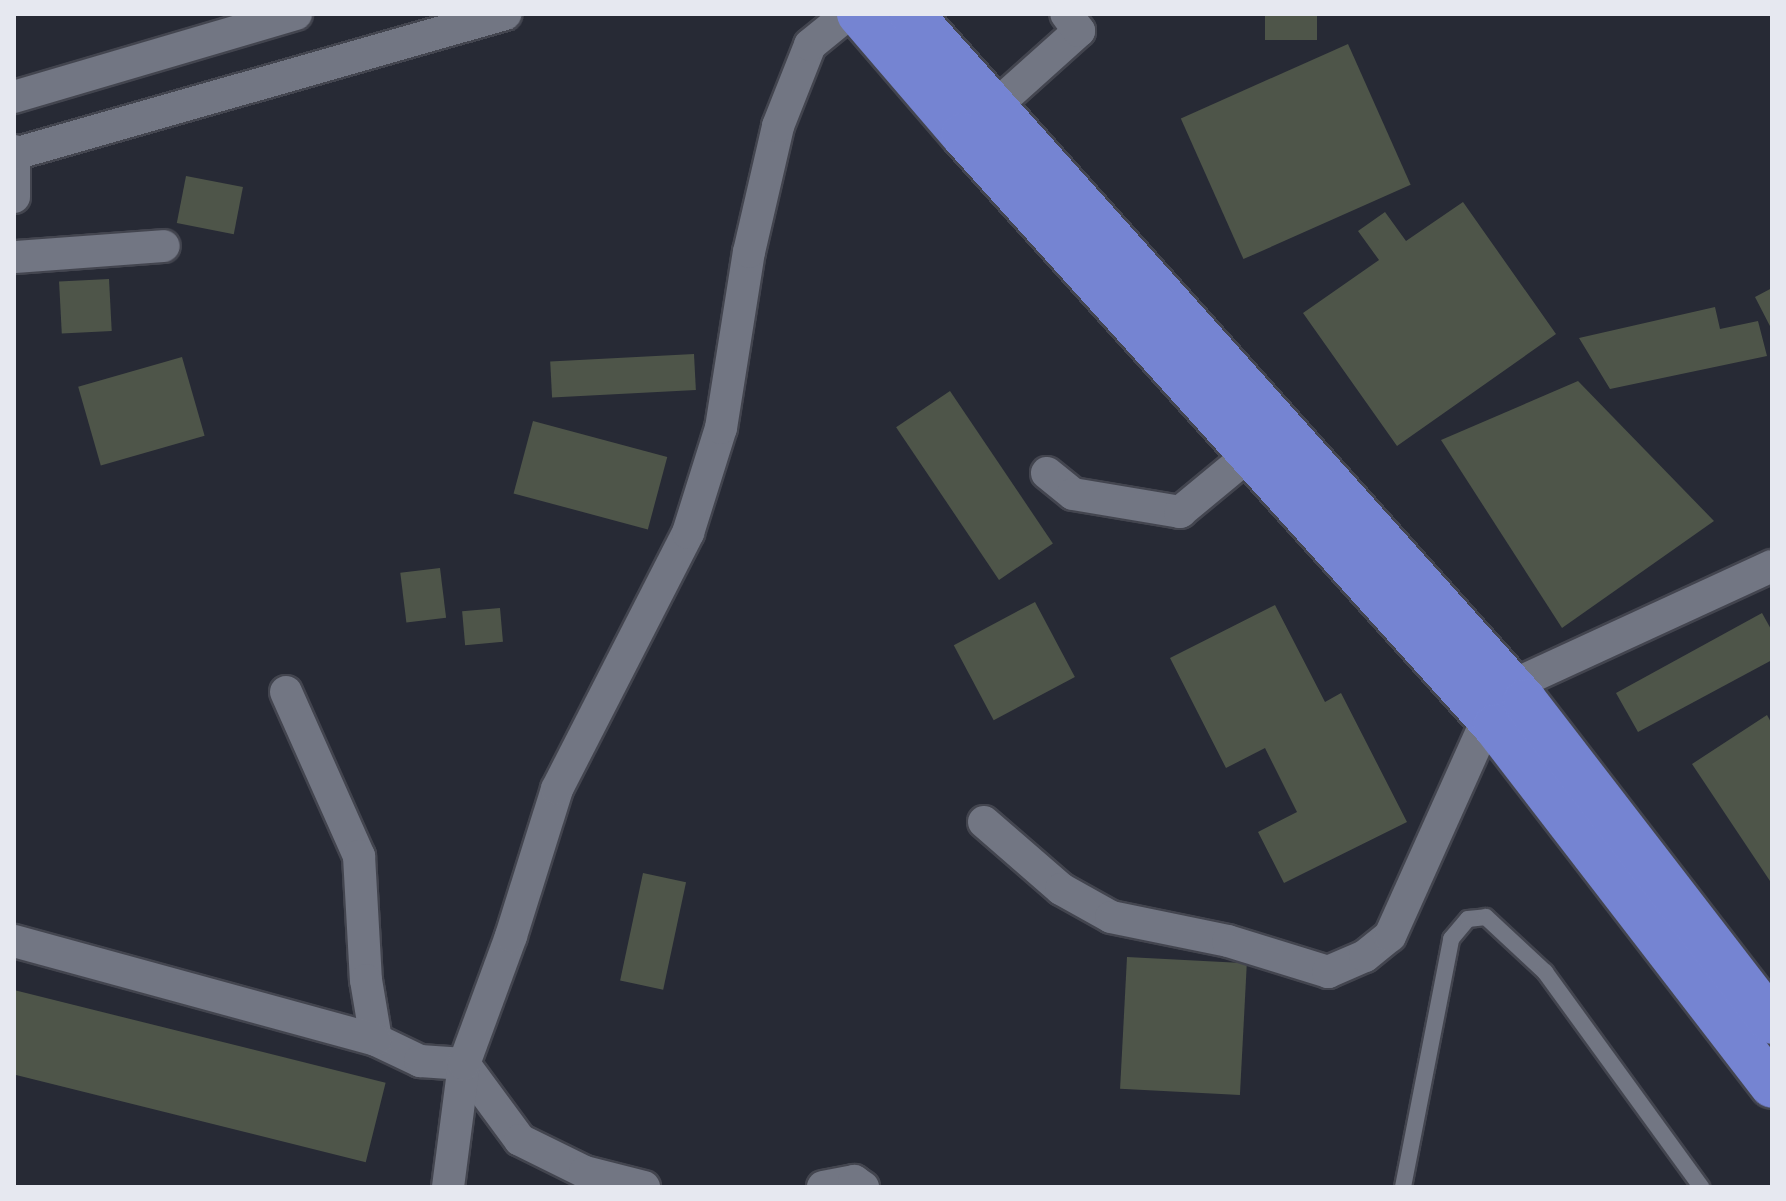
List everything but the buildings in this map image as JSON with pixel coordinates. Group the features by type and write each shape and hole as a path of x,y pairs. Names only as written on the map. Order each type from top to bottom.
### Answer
{"highway":[{"path":"859,14 963,135 1250,454 1328,511"},
{"path":"911,14 1328,511 1500,702 1607,803 1772,1022"},
{"path":"1500,702 1576,827 1772,1086"}],"street":[{"path":"14,97 296,14"},
{"path":"14,197 14,153 505,14"},
{"path":"448,1187 464,1064 511,936 557,789 688,533 721,428 749,252 778,126 810,45 848,14"},
{"path":"992,109 1079,31 1066,14"},
{"path":"14,257 164,246"},
{"path":"1047,473 1073,494 1180,512 1250,454"},
{"path":"984,822 1061,889 1111,917 1228,941 1328,972 1365,956 1390,936 1500,702 1772,566"},
{"path":"286,692 359,856 366,980 376,1040"},
{"path":"14,941 376,1040 420,1061 464,1064 520,1140 585,1172 644,1187"},
{"path":"823,1187 854,1181 863,1187"}],"lane":[{"path":"1403,1187 1451,939 1468,919 1486,917 1545,972 1701,1187"}]}
